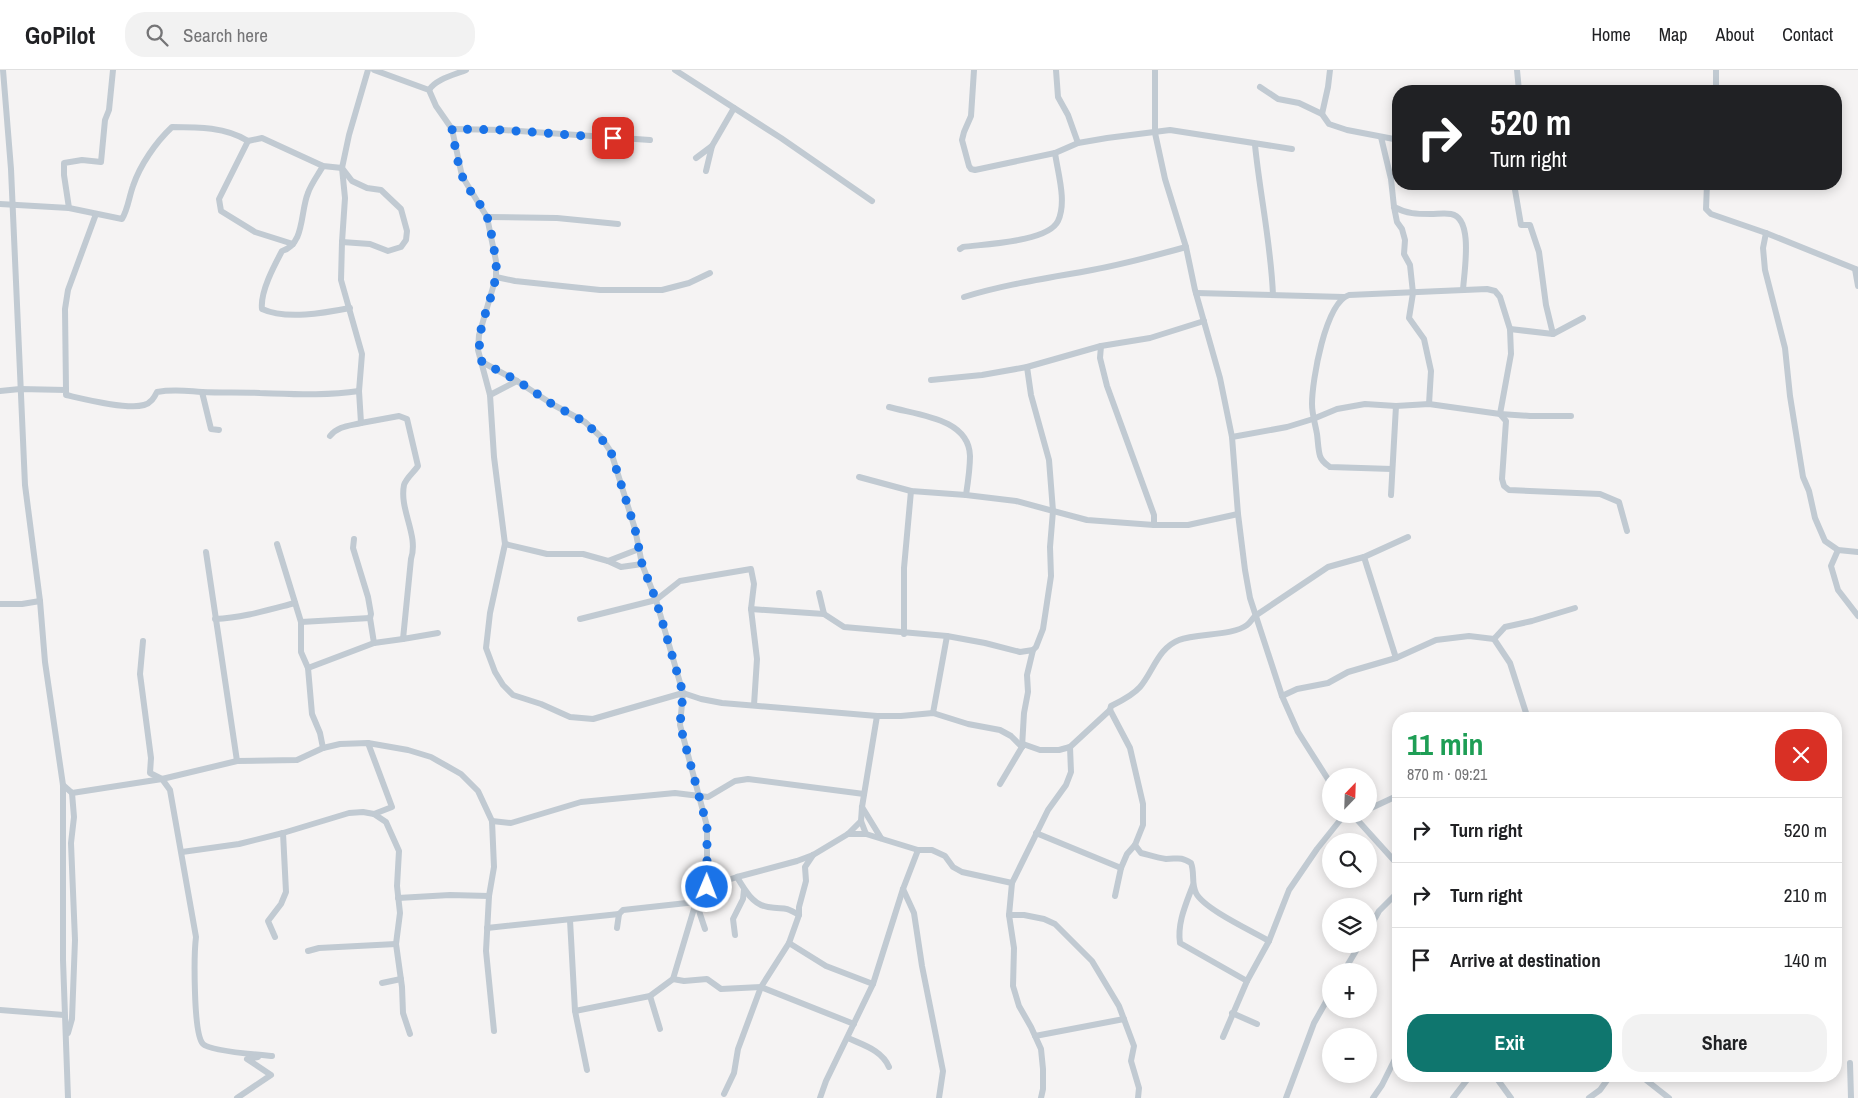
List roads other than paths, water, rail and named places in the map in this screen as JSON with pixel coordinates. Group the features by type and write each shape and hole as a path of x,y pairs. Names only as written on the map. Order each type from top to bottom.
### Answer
{"street":[{"path":"3,70 12,204 25,485 40,602 45,662 63,785 62,960 68,1098"},
{"path":"69,208 64,163 82,160 101,162 105,120 110,110 113,70"},
{"path":"361,423 359,391 362,354 341,280 345,198 342,168 349,135 368,70"},
{"path":"374,70 429,90 436,106 452,129 462,176 487,217 496,261 496,276 479,335 478,350 490,395 494,456 505,544 490,613 486,648 495,672 503,685 513,695 541,704 570,717 593,719 683,693 701,699 877,716 901,716 933,712 968,724 1000,730 1011,736 1022,747"},
{"path":"443,70 443,79"},
{"path":"429,90 443,79 466,70"},
{"path":"675,70 781,138 872,201"},
{"path":"974,70 971,116 962,140 971,169 975,170 1055,153 1078,143 1170,130 1292,150"},
{"path":"1056,70 1058,97 1068,115 1078,143"},
{"path":"1155,70 1155,133 1165,179 1186,247 1196,292 1220,378 1232,437 1238,514 1245,570 1255,616 1282,696 1298,732 1322,770"},
{"path":"1322,114 1330,70"},
{"path":"1517,70 1518,85"},
{"path":"1716,70 1716,85"},
{"path":"1260,87 1278,99 1298,103 1322,114 1329,124 1347,130 1392,139"},
{"path":"706,171 712,146 734,108"},
{"path":"0,204 69,208 122,219 126,212 133,185 161,137 172,127 212,128 240,136 248,141 262,138 323,166 342,168 352,181 367,188 381,190 401,209 407,231 406,240 401,247 388,251 370,244 342,242"},
{"path":"452,129 503,130 650,140"},
{"path":"1380,137 1390,179 1397,222 1402,229 1405,240 1404,254 1410,265 1413,293 1409,318 1424,339 1431,371 1429,404"},
{"path":"248,141 220,199 221,212 255,232 293,244"},
{"path":"1255,145 1258,178 1271,259 1273,295"},
{"path":"696,158 712,146"},
{"path":"960,249 1027,238 1042,234 1055,225 1058,220 1061,196 1055,153"},
{"path":"323,166 307,194 300,229 293,244 288,249 282,251 264,290 261,302 262,309 269,312 297,314 323,313 350,308"},
{"path":"1515,190 1521,224 1530,225 1540,252 1546,305 1553,334"},
{"path":"1707,190 1706,208 1711,214 1766,233 1857,270 1858,286"},
{"path":"1394,207 1404,213 1451,214 1460,219 1464,225 1466,238 1463,290"},
{"path":"96,214 68,290 66,309 66,395 128,406 144,406 152,401 157,392 172,389 202,392 335,395 359,391"},
{"path":"487,217 558,218 618,224"},
{"path":"1766,233 1763,248 1765,270 1786,348 1790,396 1803,477 1809,490 1815,518 1825,541 1838,550 1858,552"},
{"path":"964,297 1016,284 1139,260 1186,247"},
{"path":"496,276 514,280 600,290 662,290 689,283 710,273"},
{"path":"1196,292 1344,297 1478,288 1495,291 1500,297 1510,329 1511,354 1500,414"},
{"path":"1344,297 1334,310 1321,340 1312,402 1320,457 1330,467 1392,469"},
{"path":"1510,329 1553,334 1583,318"},
{"path":"931,380 982,375 1027,367 1101,346 1150,338 1204,322"},
{"path":"1101,346 1100,358 1106,386 1154,515 1154,525"},
{"path":"482,362 518,381 552,404 585,422 601,438 611,452 635,529 642,564 656,600 683,693 680,725 707,826 707,887"},
{"path":"751,609 824,614 844,628 947,636 1020,652 1032,650 1036,647 1043,629 1048,602 1051,576 1050,547 1053,511 1049,460 1031,395 1027,367"},
{"path":"490,395 518,381"},
{"path":"0,391 20,389 66,390"},
{"path":"202,392 211,429 219,430"},
{"path":"1232,437 1287,427 1337,409 1365,404 1396,406 1429,404 1500,414 1571,416"},
{"path":"1391,495 1396,406"},
{"path":"889,407 948,422 961,432 968,443 970,455 966,495"},
{"path":"1500,414 1506,421 1502,479 1504,486 1509,490 1600,494 1619,502 1627,531"},
{"path":"330,436 335,430 342,427 399,416 407,419 418,466 413,474 407,478 404,485 405,510 413,552 403,639"},
{"path":"859,477 911,491 1016,501 1087,520 1154,525 1188,525 1238,514"},
{"path":"904,634 904,568 911,491"},
{"path":"1022,747 1023,744 1040,750 1070,748 1110,710 1111,706 1139,689 1161,653 1169,645 1180,639 1226,632 1246,626 1255,616 1328,567 1364,558 1408,537"},
{"path":"354,539 353,548 368,597 374,643"},
{"path":"277,544 301,622 301,652 308,668 312,714 320,733 323,748"},
{"path":"505,544 547,554 583,554 621,567 642,564"},
{"path":"608,561 639,549"},
{"path":"1838,550 1831,566 1838,590 1858,616"},
{"path":"206,552 237,761"},
{"path":"1364,558 1396,658"},
{"path":"580,619 656,600 680,581 751,568 754,584 751,609 757,659 754,705"},
{"path":"819,593 824,614"},
{"path":"0,604 40,602"},
{"path":"215,619 255,614 295,603"},
{"path":"1494,639 1505,626 1532,621 1575,608"},
{"path":"301,622 370,618"},
{"path":"308,668 374,643 438,634"},
{"path":"933,712 947,636"},
{"path":"1282,696 1297,689 1328,683 1348,672 1396,658 1436,640 1469,636 1494,639 1510,663 1526,712"},
{"path":"144,641 140,674 152,758 150,773 162,779 170,790 182,852 196,937 194,956 196,1015 201,1041 207,1047 244,1054 272,1056 247,1059 271,1075 237,1098"},
{"path":"1000,784 1022,747 1024,713 1028,692 1027,675 1032,650"},
{"path":"1110,710 1130,748 1141,795 1143,825 1135,844 1120,868 1115,896"},
{"path":"866,834 861,821 862,807 877,716"},
{"path":"72,793 162,779 237,761 297,760 323,748 340,744 368,743 408,750 431,757 461,774 478,791 492,821 494,867 489,896 486,952 494,1031"},
{"path":"368,743 392,807 374,814"},
{"path":"1041,1098 1044,1069 1041,1048 1018,1006 1013,986 1014,948 1009,915 1012,883 1048,810 1066,784 1071,772 1070,748"},
{"path":"492,821 511,823 581,802 675,793 708,797 735,781 748,779 864,794"},
{"path":"63,785 72,793 74,817 71,843 75,940 72,1018 66,1039"},
{"path":"1378,805 1392,798"},
{"path":"862,807 881,838"},
{"path":"182,852 239,844 349,813 363,812 374,814 386,822 399,851 397,886 400,913 396,944 403,1013 410,1034"},
{"path":"575,1011 650,996 673,979 696,902 707,887 797,862 813,855 848,834 861,821"},
{"path":"1222,1036 1247,981 1269,941 1288,890 1338,823"},
{"path":"1363,823 1392,858"},
{"path":"275,938 268,921 282,904 286,892 283,833"},
{"path":"1036,833 1120,868"},
{"path":"848,834 866,834 918,850 932,850 945,856 953,867 962,872 1012,883"},
{"path":"1135,844 1141,853 1166,859 1184,858 1191,862 1194,870 1193,885 1183,914 1179,935 1180,943 1247,981"},
{"path":"820,1098 826,1081 873,984 903,888 918,850"},
{"path":"724,1094 734,1073 738,1049 761,987 789,943 799,915 799,907 806,881 806,867 813,855"},
{"path":"797,862 806,867"},
{"path":"738,877 744,890 758,903 768,907 784,907 799,915"},
{"path":"1193,885 1197,896 1214,910 1269,941"},
{"path":"903,888 914,914 922,966 943,1071 939,1098"},
{"path":"734,935 733,918 743,899 744,890"},
{"path":"398,898 450,895 489,896"},
{"path":"1377,915 1392,898"},
{"path":"487,928 619,914 627,909 696,902"},
{"path":"696,902 705,929"},
{"path":"617,928 619,914"},
{"path":"1009,915 1024,915 1044,919 1055,924 1092,961 1119,1006 1134,1046 1132,1062 1139,1088 1138,1098"},
{"path":"570,920 575,1011 587,1070"},
{"path":"789,943 826,966 873,984"},
{"path":"308,952 319,948 396,944"},
{"path":"382,983 401,979"},
{"path":"673,979 684,981 707,979 721,989 761,987 854,1024"},
{"path":"650,996 660,1029"},
{"path":"1286,1098 1314,1023 1322,1009"},
{"path":"0,1010 64,1015"},
{"path":"1232,1013 1257,1024"},
{"path":"1035,1036 1124,1019"},
{"path":"848,1038 876,1051 886,1059 889,1067"},
{"path":"1850,1063 1851,1098"},
{"path":"1373,1098 1392,1065"},
{"path":"1453,1098 1465,1082"},
{"path":"1499,1082 1511,1098"},
{"path":"1589,1098 1600,1090 1606,1082"},
{"path":"1649,1082 1669,1098"}]}
